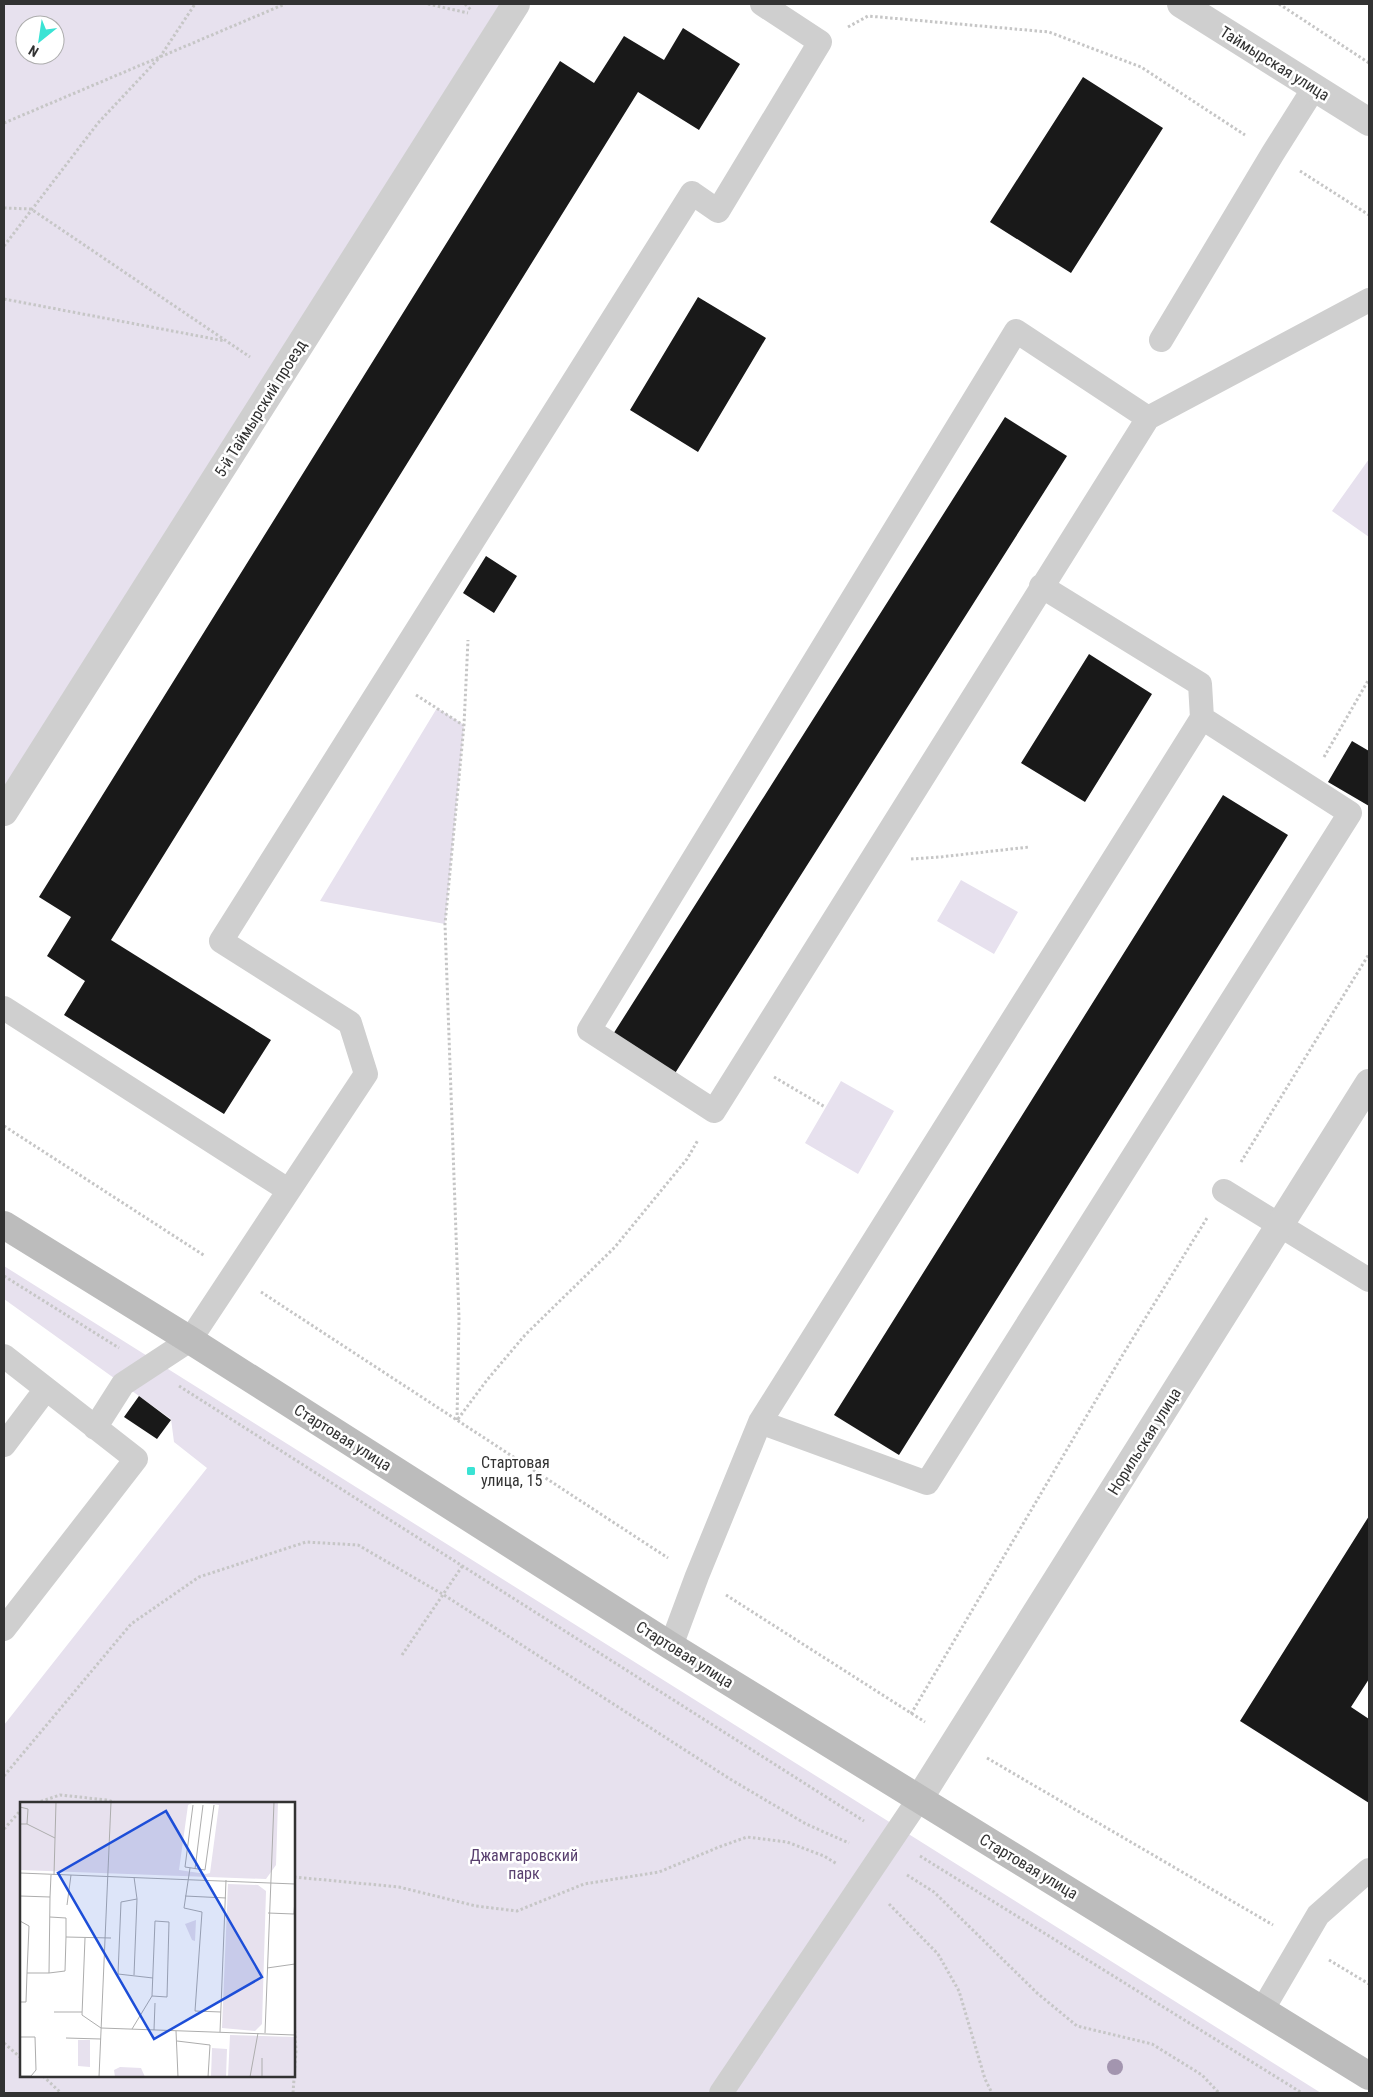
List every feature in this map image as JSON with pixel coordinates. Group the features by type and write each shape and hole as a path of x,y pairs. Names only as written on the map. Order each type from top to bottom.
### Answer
{"street":[{"name":"5-й Таймырский проезд","path":"4,812 516,4"},
{"name":"Таймырская улица","path":"1181,4 1369,122"},
{"name":"Норильская улица","path":"919,1799 1369,1084"},
{"name":"Стартовая улица","path":"4,1226 190,1340 672,1646 1369,2076"}],"lane":[{"path":"95,1428 124,1384 190,1340 366,1074 350,1023 221,941 692,193 718,211 820,42 762,4"},
{"path":"1160,340 1314,88"},
{"path":"1148,418 1016,331 589,1030 714,1111 1148,418 1369,300"},
{"path":"672,1646 697,1576 760,1422 1202,718 1200,684 1042,586"},
{"path":"760,1422 927,1484 1350,813 1202,718"},
{"path":"4,1008 288,1190"},
{"path":"1224,1190 1369,1280"},
{"path":"4,1356 136,1460 4,1629"},
{"path":"4,1445 46,1389"},
{"path":"721,2093 919,1799"},
{"path":"1263,2009 1318,1915 1369,1870"}],"path":[{"path":"4,246 98,123 160,57 195,4"},
{"path":"4,123 285,4"},
{"path":"1279,4 1369,62"},
{"path":"820,42 868,16 1049,32 1141,67 1369,215"},
{"path":"4,208 31,210 280,376"},
{"path":"4,300 228,342"},
{"path":"458,1420 459,1318 444,924 464,726 468,640"},
{"path":"387,677 464,726"},
{"path":"1308,786 1369,679"},
{"path":"871,860 940,857 1029,847"},
{"path":"911,1714 1117,1365 1369,954"},
{"path":"746,1061 825,1107"},
{"path":"458,1420 487,1380 525,1335 615,1247 687,1159 714,1111"},
{"path":"4,1126 911,1714 1302,1942 1369,1984"},
{"path":"4,1276 463,1565 886,1848 1302,2093"},
{"path":"4,1776 131,1624 199,1577 306,1542 358,1545 444,1595 730,1779 806,1824 886,1848 934,1892 1037,1993 1077,2026 1152,2044 1202,2075 1219,2093"},
{"path":"402,1655 463,1565"},
{"path":"39,1802 60,1795 114,1802"},
{"path":"4,1829 20,1811"},
{"path":"295,1877 399,1887 476,1906 517,1911 584,1884 659,1872 747,1837 787,1842 824,1856 865,1879 938,1954 959,1991 984,2080 992,2093"},
{"path":"295,2034 295,2065"},
{"path":"4,2043 20,2057"},
{"path":"44,2077 61,2093"},
{"path":"293,2093 294,2077"}],"green space":[{"path":"4,4 500,4 4,791"},
{"path":"1369,459 1369,537 1332,511"},
{"path":"437,708 464,725 445,924 320,901"},
{"path":"961,880 1018,912 994,954 937,921"},
{"path":"841,1081 894,1111 858,1174 805,1143"},
{"name":"Джамгаровский парк","path":"4,1266 1321,2093 4,2093 4,1725 207,1468 174,1442 171,1419 4,1299"}],"building":[{"path":"683,28 740,64 699,130 638,92 111,940 271,1040 224,1114 64,1015 85,981 47,956 71,917 39,897 560,61 594,83 624,36 664,60"},
{"path":"1083,77 1163,128 1071,273 990,222"},
{"path":"698,297 766,338 698,452 630,410"},
{"path":"1005,417 1067,456 672,1078 610,1039"},
{"path":"486,556 517,576 494,613 463,593"},
{"path":"1089,654 1152,694 1085,802 1021,763"},
{"path":"1352,741 1369,751 1369,806 1328,782"},
{"path":"1223,795 1288,835 899,1455 834,1415"},
{"path":"139,1396 171,1420 157,1439 124,1417"},
{"path":"1369,1516 1369,1679 1351,1707 1369,1719 1369,1803 1240,1721"}],"place":[{"name":"Стартовая улица, 15","path":"471,1471"}]}
